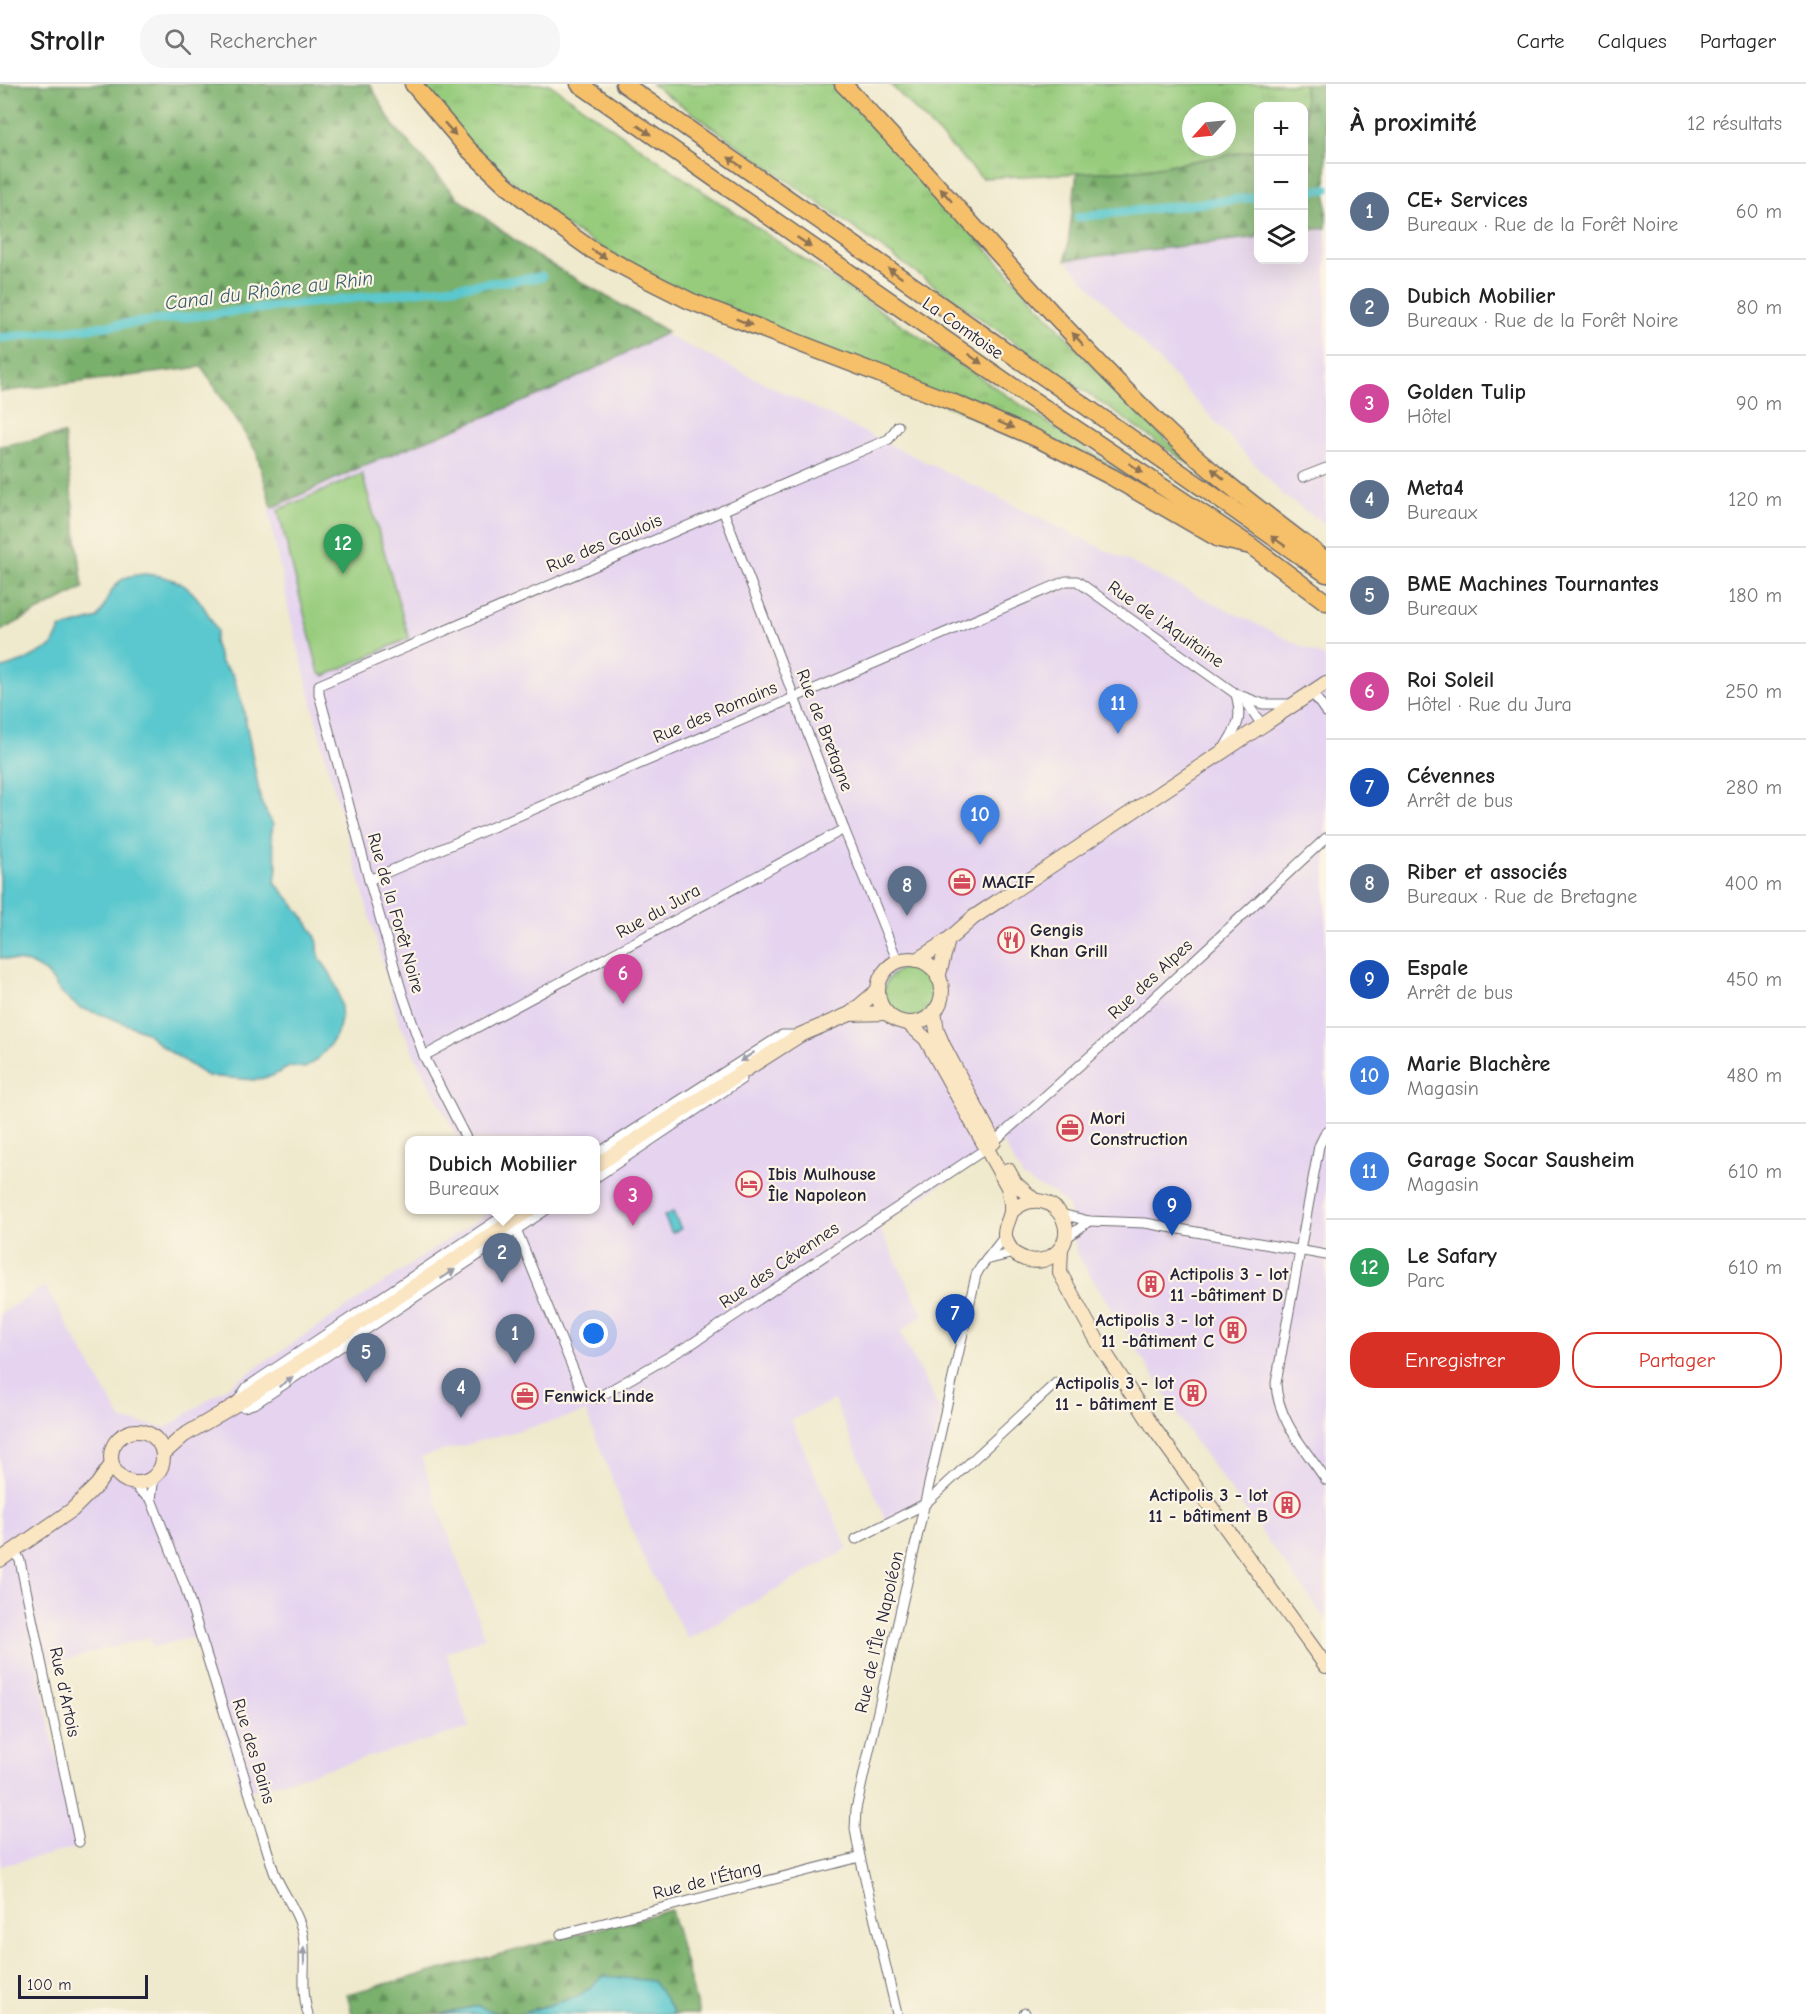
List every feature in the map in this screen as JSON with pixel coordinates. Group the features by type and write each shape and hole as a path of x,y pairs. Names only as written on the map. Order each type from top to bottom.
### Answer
{"highway":[{"path":"413,84 467,148 506,185 592,250 633,273 690,301 952,402 1038,439 1112,477 1219,539 1251,546"},
{"name":"La Comtoise","path":"577,84 1016,388 1251,546 1326,602"},
{"name":"La Comtoise","path":"624,84 1326,574"},
{"path":"843,84 1096,359 1163,428 1263,512 1326,560"}],"main road":[{"path":"600,1164 800,1035 850,1014 878,990 884,973 898,962 917,960 948,940 974,916 1326,682"},
{"path":"938,978 948,940"},
{"path":"908,1023 922,1020 934,1011 941,995 938,978 933,970 917,960"},
{"path":"878,990 882,1007 887,1013 897,1020 908,1023 926,1039 1015,1183 1034,1200"},
{"path":"934,1011 937,1031 1008,1187 1011,1212"},
{"path":"850,1014 887,1013"},
{"path":"1060,1274 1066,1230 1061,1214 1054,1206 1044,1201 1034,1200 1018,1206 1007,1219 1005,1236 1014,1253 1060,1274 1099,1343 1153,1427 1326,1666"},
{"path":"163,1454 183,1436 235,1405 522,1214"},
{"path":"1036,1262 1046,1260 1063,1244"},
{"path":"142,1432 154,1438 160,1444 163,1454 162,1464 154,1477 146,1482 135,1483 121,1477 112,1464 112,1450 125,1434 142,1432"},
{"path":"154,1438 183,1436"},
{"path":"0,1560 62,1518 96,1485 112,1464"},
{"path":"96,1485 121,1477"}],"street":[{"name":"Rue des Gaulois","path":"319,685 889,439 898,426"},
{"path":"1303,477 1326,468"},
{"name":"Rue de Bretagne","path":"723,510 844,829 898,962"},
{"name":"Rue des Romains","path":"369,880 1048,588 1066,581 1077,581"},
{"name":"Rue de l'Aquitaine","path":"1077,581 1240,695 1270,706 1294,704"},
{"name":"Rue de la Forêt Noire","path":"319,685 319,694 369,880 403,996 424,1056 465,1136"},
{"path":"1312,692 1326,712"},
{"path":"1222,751 1239,722 1240,695"},
{"name":"Rue de l'Aquitaine","path":"1240,695 1262,725"},
{"name":"Rue du Jura","path":"424,1056 844,829"},
{"name":"Rue des Alpes","path":"990,1145 1117,1032 1326,838"},
{"path":"600,1152 782,1035 800,1035"},
{"path":"600,1175 731,1088 743,1078 749,1066"},
{"path":"1326,1131 1319,1146 1276,1383 1276,1399 1284,1418 1326,1480"},
{"name":"Rue des Cévennes","path":"516,1229 584,1396 597,1398 693,1343 990,1145"},
{"path":"503,1214 247,1387 235,1405 244,1407 256,1402 538,1214"},
{"path":"1061,1214 1089,1221 1145,1223 1326,1255"},
{"path":"1063,1244 1089,1221"},
{"name":"Rue de l'Île Napoléon","path":"897,2014 860,1857 855,1829 856,1809 976,1275 1005,1236"},
{"path":"987,1260 1014,1253"},
{"path":"856,1539 925,1504 1056,1383"},
{"name":"Rue des Bains","path":"151,1499 154,1477"},
{"name":"Rue des Bains","path":"135,1483 139,1490 151,1499 185,1586 274,1872 299,1921 302,1934 304,1992 308,2014"},
{"name":"Rue d'Artois","path":"15,1551 20,1561 79,1842"},
{"name":"Rue de l'Étang","path":"561,1934 860,1857"}],"shaded area":[{"path":"1326,228 1326,525 1283,495 1066,260 1254,237 1254,264 1308,264 1308,230"},
{"path":"664,334 1326,658 1326,1620 1196,1443 1077,1254 1068,1206 1054,1193 1036,1186 1023,1177 1003,1142 879,1227 923,1314 900,1332 941,1412 920,1502 886,1520 834,1400 791,1420 848,1549 688,1639 642,1555 586,1412 421,1457 485,1638 446,1652 469,1728 242,1793 194,1637 153,1647 150,1637 38,1667 75,1848 0,1866 0,1314 45,1286 122,1420 166,1428 486,1214 600,1214 600,1136 457,1136 416,1058 398,1018 325,756 289,611 268,509 365,465 552,390"}],"green space":[{"path":"0,84 370,84 393,125 458,198 536,256 668,332 552,390 365,465 272,508 256,451 202,367 0,392"},
{"path":"421,84 549,84 701,190 1158,497 647,276 555,219 470,144"},
{"path":"652,84 832,84 885,138 1121,396 1195,468 1015,343"},
{"path":"890,84 1304,84 1305,102 1254,102 1254,151 1236,154 1236,102 1182,102 1182,156 1223,156 1140,170 982,178"},
{"path":"1304,84 1326,84 1326,228 1308,230 1308,102 1305,102"},
{"path":"1254,151 1254,237 1066,260 1077,173 1140,170 1223,156 1236,156 1236,154"},
{"path":"64,434 83,588 0,631 0,446"},
{"path":"362,474 409,638 325,676 319,673 278,510"},
{"path":"904,968 914,968 927,975 934,988 934,998 927,1011 914,1018 904,1018 895,1014 888,1007 884,998 884,988 888,979 895,972"},
{"path":"671,1910 699,2014 673,2014 673,2009 604,1976 579,1996 520,2014 498,2014 478,2006 441,2014 352,2014 347,1994"}],"water":[{"path":"144,574 171,579 190,590 204,607 217,631 214,642 221,663 233,675 243,707 261,802 273,825 271,836 277,866 275,883 298,910 313,933 318,942 320,958 337,988 341,1014 335,1038 305,1068 291,1066 272,1076 255,1080 207,1076 160,1045 146,1032 80,1008 62,994 47,973 29,963 0,958 0,669 24,661 52,646 60,629 98,618 120,581 129,576"},
{"path":"673,1212 681,1229 672,1233 664,1216"},
{"path":"604,1976 653,1981 673,2010 673,2014 520,2014 579,1996"},
{"path":"478,2006 498,2014 441,2014"}],"waterway":[{"name":"Canal du Rhône au Rhin","path":"1308,191 1326,189"},
{"name":"Canal du Rhône au Rhin","path":"1078,217 1254,197"},
{"name":"Canal du Rhône au Rhin","path":"0,338 542,277"}],"place":[{"name":"Le Safary","path":"343,574"},
{"name":"Garage Socar Sausheim","path":"1118,734"},
{"name":"Marie Blachère","path":"980,845"},
{"name":"MACIF","path":"962,882"},
{"name":"Riber et associés","path":"907,916"},
{"name":"Gengis Khan Grill","path":"1011,940"},
{"name":"Roi Soleil","path":"623,1004"},
{"name":"Mori Construction","path":"1070,1128"},
{"name":"Ibis Mulhouse Île Napoleon","path":"749,1184"},
{"name":"Golden Tulip","path":"633,1226"},
{"name":"Espale","path":"1172,1236"},
{"name":"Dubich Mobilier","path":"502,1283"},
{"name":"Actipolis 3 - lot 11 -bâtiment D","path":"1151,1284"},
{"name":"Actipolis 3 - lot 11 -bâtiment C","path":"1233,1330"},
{"name":"Cévennes","path":"955,1344"},
{"name":"CE+ Services","path":"515,1364"},
{"name":"BME Machines Tournantes","path":"366,1383"},
{"name":"Actipolis 3 - lot 11 - bâtiment E","path":"1193,1393"},
{"name":"Fenwick Linde","path":"525,1396"},
{"name":"Meta4","path":"461,1418"},
{"name":"Actipolis 3 - lot 11 - bâtiment B","path":"1287,1505"}]}
